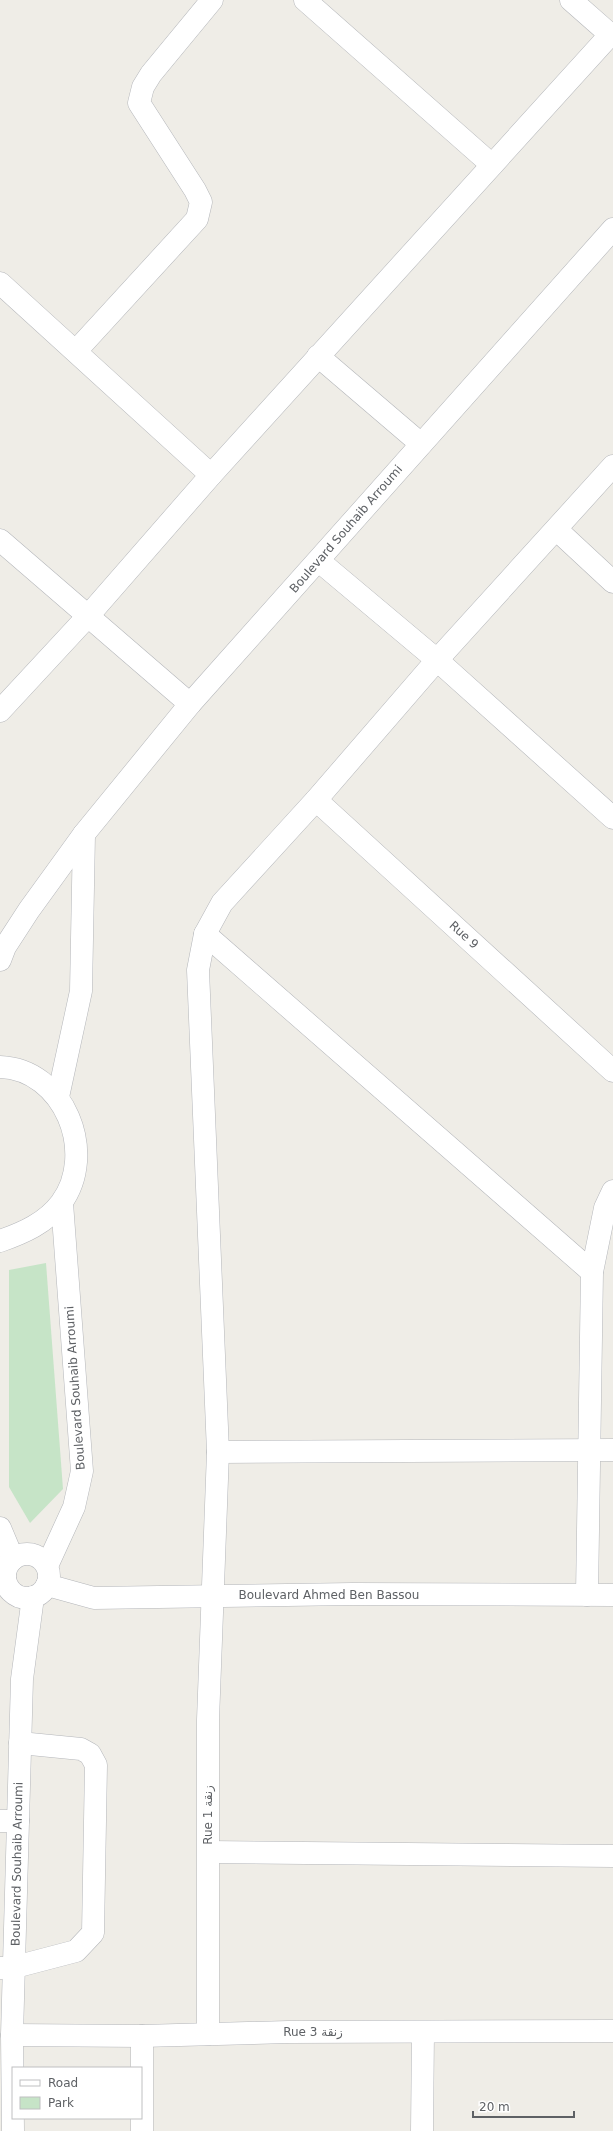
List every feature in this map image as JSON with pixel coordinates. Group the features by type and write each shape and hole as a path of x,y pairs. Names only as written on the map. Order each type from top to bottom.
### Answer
{"street":[{"path":"76,352 197,219 201,202 195,190 139,103 142,87 151,74 212,0"},
{"path":"305,0 492,165"},
{"path":"0,711 88,616 211,475 318,356 612,36 571,0"},
{"name":"Boulevard Souhaib Arroumi","path":"0,960 5,947 28,910 84,834 190,704 319,561 421,444 613,229"},
{"path":"0,283 211,475"},
{"path":"318,356 421,444"},
{"name":"Rue 1 زنقة","path":"208,2034 208,1720 218,1452 198,970 205,934 222,903 316,800 437,660 613,466"},
{"path":"556,530 613,582"},
{"path":"0,540 190,704"},
{"path":"319,561 437,660 613,818"},
{"name":"Rue 9","path":"316,800 613,1071"},
{"path":"58,1097 81,991 84,834"},
{"path":"205,934 592,1272"},
{"path":"0,1067 10,1068 36,1078 58,1097 72,1122 78,1150 73,1179 62,1203 43,1222 20,1234 0,1241"},
{"path":"587,1595 591,1450 592,1272 604,1208 613,1190"},
{"name":"Boulevard Souhaib Arroumi","path":"12,2067 8,1967 9,1821 20,1743 22,1679 42,1583 74,1507 82,1471 62,1203"},
{"path":"218,1452 613,1450"},
{"path":"0,1528 13,1559"},
{"path":"20,1555 36,1555 42,1583 24,1598 10,1590 5,1574 8,1565 13,1559 20,1555"},
{"name":"Boulevard Ahmed Ben Bassou","path":"42,1583 94,1598 613,1594"},
{"path":"8,1967 76,1951 93,1933 96,1765 90,1754 80,1749 20,1743"},
{"path":"209,1852 613,1856"},
{"name":"Rue 3 زنقة","path":"12,2034 142,2036 208,2034 613,2031"},
{"path":"422,2131 423,2032"},
{"path":"142,2036 142,2131"},
{"name":"Boulevard Souhaib Arroumi","path":"13,2119 13,2131"}],"green space":[{"path":"46,1263 63,1489 30,1523 9,1487 9,1270"}]}
